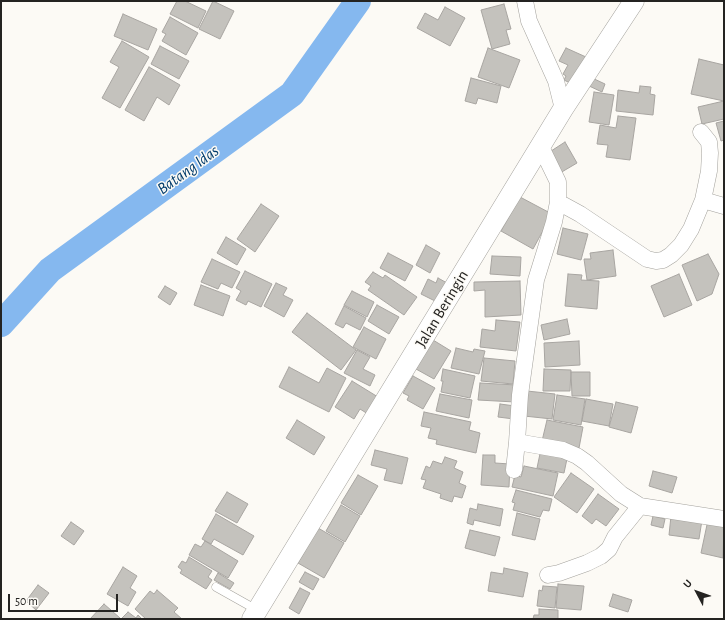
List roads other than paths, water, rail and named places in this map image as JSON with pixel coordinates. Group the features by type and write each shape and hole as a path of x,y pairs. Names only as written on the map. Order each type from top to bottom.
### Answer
{"street":[{"path":"525,1 529,21 556,81 563,109"},
{"name":"Jalan Beringin","path":"255,614 563,109 634,1"},
{"path":"558,202 580,214 647,259 656,261 663,260 671,255 681,245 691,228 703,200 709,171 710,153 709,142 701,132"},
{"path":"514,470 520,395 536,280 554,222 558,202 558,182 541,147"},
{"path":"703,200 724,206"},
{"path":"517,442 563,450 577,456 587,463 621,494 640,506 724,519"},
{"path":"548,574 559,573 580,566 601,556 609,549 615,537 640,506"}],"lane":[{"path":"216,587 255,614"}],"waterway":[{"name":"Batang Idas","path":"1,324 50,270 292,94 358,1"}]}
